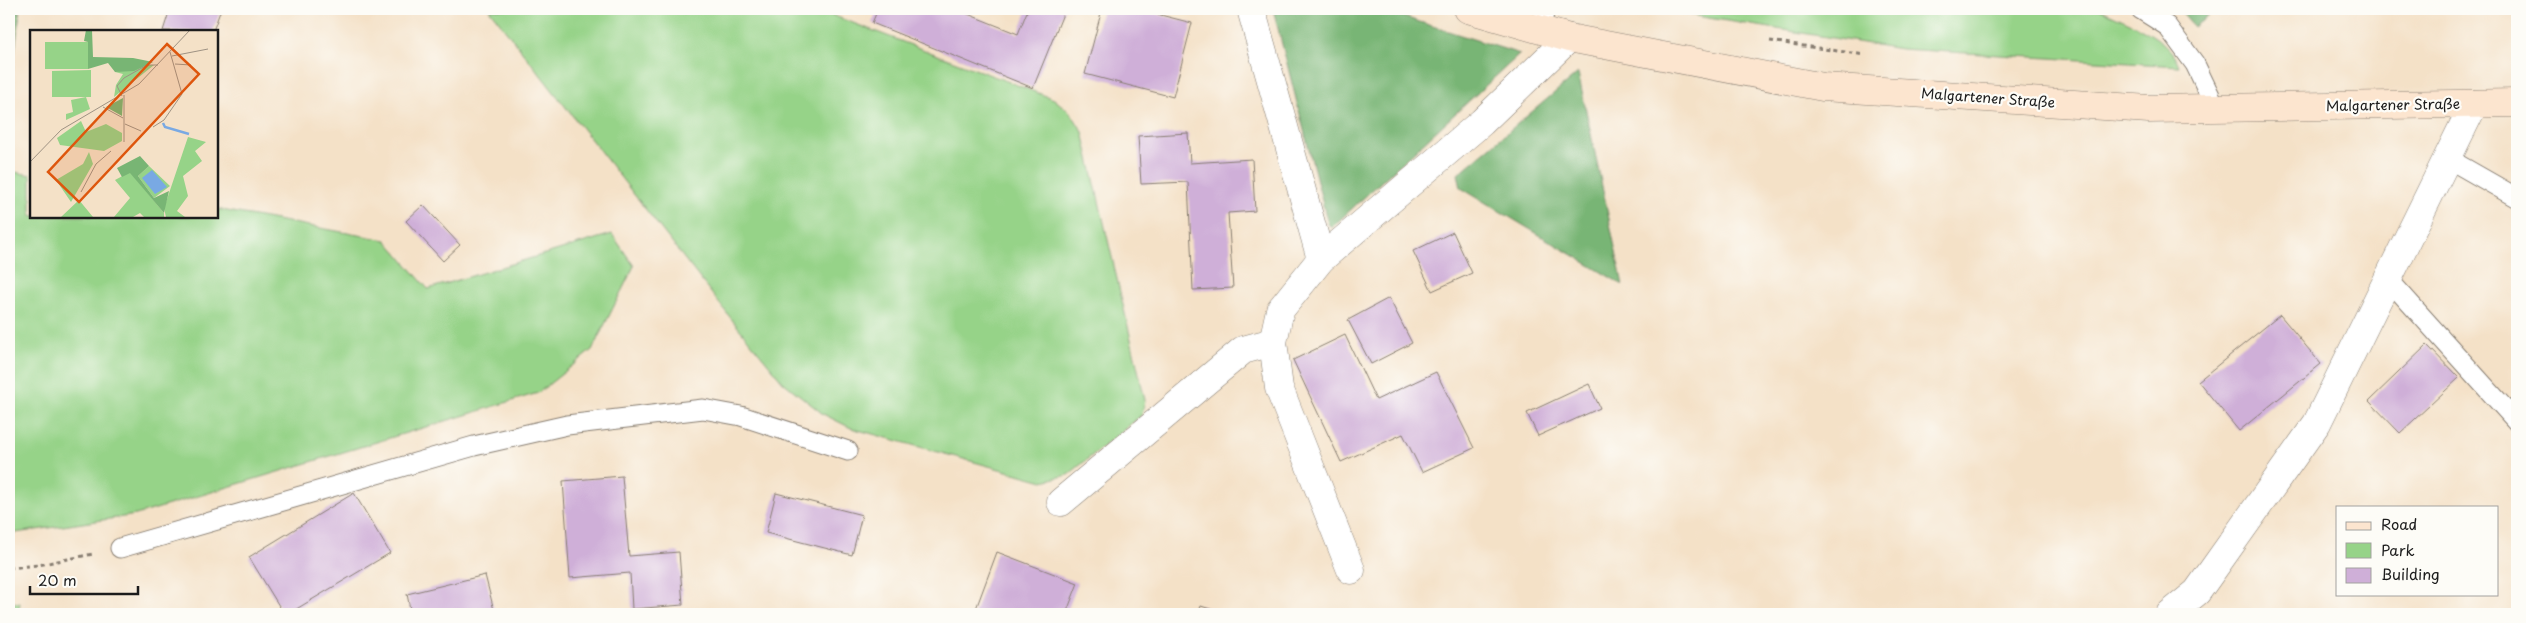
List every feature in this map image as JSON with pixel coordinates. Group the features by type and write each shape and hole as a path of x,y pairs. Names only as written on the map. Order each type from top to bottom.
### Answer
{"street":[{"path":"1251,9 1321,258"},
{"name":"Malgartener Straße","path":"1468,9 1543,20 1569,38 1823,87 2149,109 2517,103"},
{"path":"1350,570 1278,388 1273,342 1280,310 1321,258 1482,122 1569,38"},
{"path":"2170,614 2197,592 2317,423 2474,104"},
{"path":"1061,502 1243,350 1273,342"}],"lane":[{"path":"2140,9 2167,26 2195,64 2216,108"},
{"path":"2447,158 2517,198"},
{"path":"2388,279 2517,422"},
{"path":"120,548 474,446 567,425 703,409 741,416 848,451"}],"path":[{"path":"1769,41 1867,55"},
{"path":"9,568 38,565 120,548"}],"green space":[{"path":"9,9 20,11 9,98"},
{"path":"489,9 816,9 1054,99 1071,113 1083,132 1145,400 1142,415 1068,475 1043,481 851,428 823,414 783,382 733,321"},
{"path":"1273,9 1379,9 1520,54 1332,227 1328,224"},
{"path":"1667,9 2100,9 2157,38 2174,55 2179,66 1901,49 1696,16"},
{"path":"2178,9 2204,9 2208,16 2194,27"},
{"path":"1578,73 1623,285 1461,188 1458,174"},
{"path":"9,171 30,175 30,218 218,218 218,209 386,240 428,289 612,234 634,266 592,350 538,393 136,515 9,534"},
{"path":"9,602 20,603 18,614 9,614"}],"building":[{"path":"170,9 221,9 213,30 163,30"},
{"path":"878,9 955,9 1018,34 1028,9 1065,9 1033,88 872,23"},
{"path":"1102,9 1137,9 1192,23 1173,97 1085,74"},
{"path":"1188,133 1190,163 1252,159 1255,211 1228,213 1233,288 1193,290 1188,182 1141,184 1138,136"},
{"path":"423,205 460,245 443,261 406,221"},
{"path":"1453,232 1472,273 1432,291 1413,251"},
{"path":"1389,298 1412,343 1371,364 1348,320"},
{"path":"2280,315 2321,364 2239,431 2198,381"},
{"path":"1345,335 1376,400 1436,372 1474,448 1422,472 1403,434 1341,462 1293,360"},
{"path":"2427,345 2459,378 2400,433 2369,401"},
{"path":"1589,384 1600,408 1538,436 1527,413"},
{"path":"622,476 629,556 679,552 683,605 632,609 630,573 570,578 563,481"},
{"path":"354,493 390,553 288,614 284,614 249,557"},
{"path":"776,493 862,515 852,555 766,533"},
{"path":"997,552 1078,583 1066,614 974,614"},
{"path":"485,575 495,614 411,614 407,594"},
{"path":"1201,606 1226,614 1198,614"},
{"path":"243,609 244,614 220,614 220,613"}]}
